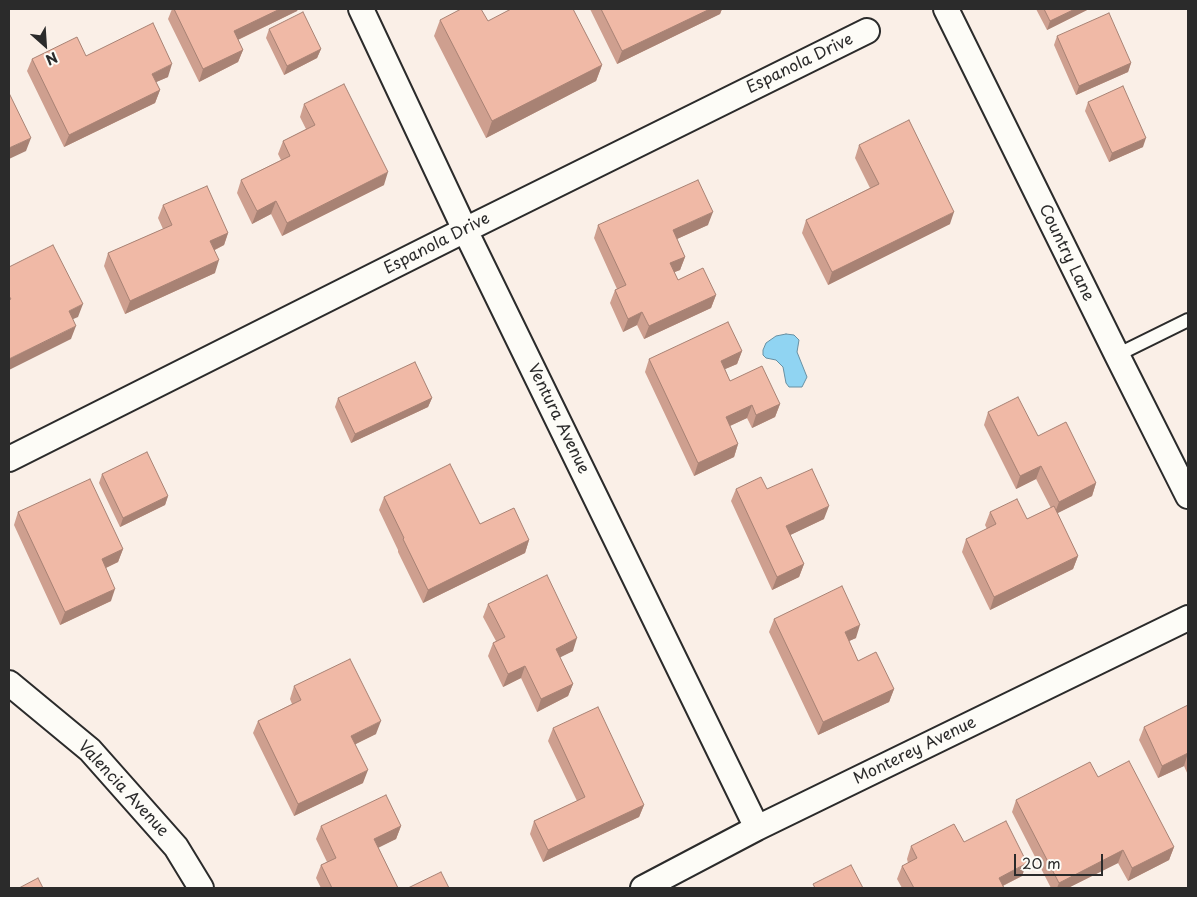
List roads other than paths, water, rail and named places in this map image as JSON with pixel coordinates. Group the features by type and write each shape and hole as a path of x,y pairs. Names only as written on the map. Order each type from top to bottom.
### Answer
{"street":[{"name":"Ventura Avenue","path":"361,9 465,230 757,828"},
{"name":"Country Lane","path":"946,9 1188,496"},
{"name":"Espanola Drive","path":"9,459 867,31"},
{"name":"Monterey Avenue","path":"643,888 757,828 1188,618"},
{"name":"Valencia Avenue","path":"9,683 90,750 176,847 201,888"}],"lane":[{"path":"1117,355 1188,320"}],"water":[{"path":"794,335 799,340 797,352 807,377 802,387 789,387 786,383 783,367 776,360 766,358 763,355 766,343 776,336"}]}
